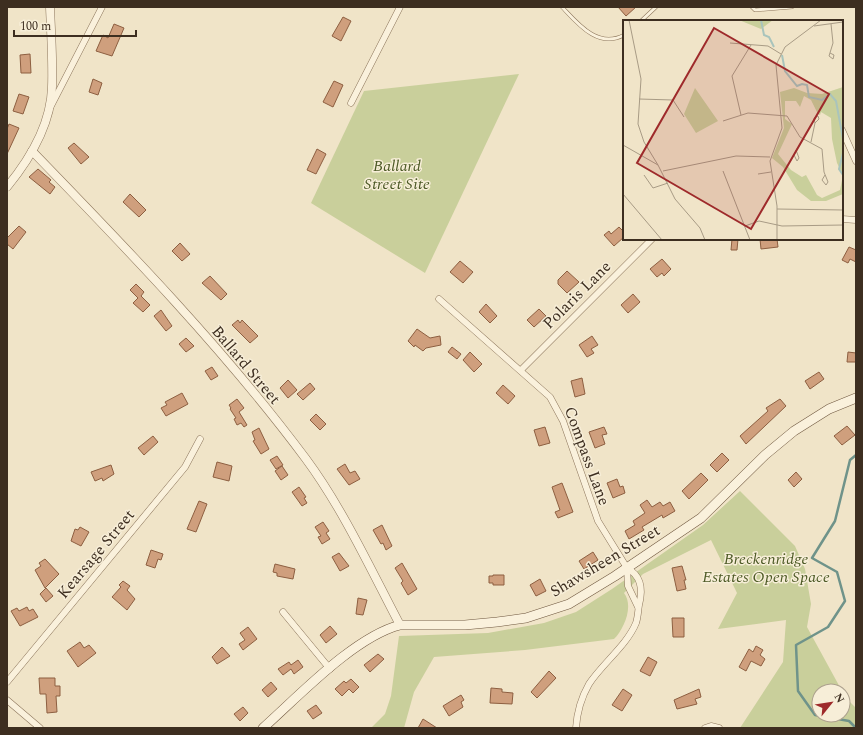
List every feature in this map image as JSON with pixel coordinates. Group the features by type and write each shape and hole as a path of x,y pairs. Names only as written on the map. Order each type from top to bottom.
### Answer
{"main road":[{"name":"Shawsheen Street","path":"263,728 343,657 377,634 400,625 465,625 526,618 569,604 627,568 701,518 765,455 794,430 829,409 856,398"}],"street":[{"path":"48,111 52,87 50,7"},
{"path":"7,187 32,151 48,111 102,7"},
{"path":"351,103 400,7"},
{"path":"843,132 856,161"},
{"name":"Ballard Street","path":"32,151 112,234 232,366 306,460 331,498 400,625"},
{"path":"843,219 856,220"},
{"name":"Polaris Lane","path":"521,370 651,240"},
{"name":"Compass Lane","path":"439,299 521,370 550,397 558,408 568,432 598,522 627,568 636,574 639,580 642,595 634,628 586,690 578,711 576,728"},
{"name":"Kearsage Street","path":"7,682 185,467 200,439"},
{"path":"627,568 628,586 638,607"},
{"path":"283,612 330,668"},
{"path":"7,700 40,728"},
{"path":"705,728 711,726 719,728"}],"lane":[{"path":"562,7 595,37 612,39 623,34"},
{"path":"641,20 656,7"},
{"path":"752,7 755,10 792,7"}],"green space":[{"name":"Ballard Street Site","path":"519,74 425,273 311,203 364,91"},
{"name":"Breckenridge Estates Open Space","path":"740,491 795,546 805,569 811,604 807,627 838,683 811,683 811,723 851,723 851,703 856,708 856,728 740,728 783,662 786,620 718,629 737,593 711,540 643,574 624,593 627,598 628,611 618,635 614,639 525,650 434,657 414,692 404,728 371,728 385,714 391,696 399,636 488,633 544,623 576,612 612,589 703,525"}],"building":[{"path":"618,7 636,7 626,16"},
{"path":"343,17 351,21 341,41 332,36"},
{"path":"114,24 124,28 112,56 96,51 103,35 108,38"},
{"path":"30,54 31,73 21,73 20,55"},
{"path":"93,79 102,83 98,95 89,92"},
{"path":"334,81 343,85 333,107 323,102"},
{"path":"19,94 29,97 23,114 13,111"},
{"path":"9,124 19,128 7,154 7,129"},
{"path":"74,143 89,157 81,164 68,148"},
{"path":"317,149 326,154 316,174 307,170"},
{"path":"38,169 51,180 49,182 55,187 50,194 29,177"},
{"path":"130,194 146,210 139,217 123,202"},
{"path":"19,226 26,232 13,249 7,244 7,238"},
{"path":"619,227 623,231 623,238 614,246 604,235 609,231 611,234"},
{"path":"732,240 738,240 737,250 731,250"},
{"path":"760,240 777,240 778,247 761,249"},
{"path":"180,243 190,254 182,261 172,251"},
{"path":"849,247 856,250 856,262 850,259 848,263 842,260"},
{"path":"662,259 671,269 664,276 662,273 657,277 650,269"},
{"path":"460,261 473,272 463,283 450,272"},
{"path":"567,271 579,282 567,293 558,284 558,280"},
{"path":"210,276 227,294 221,300 202,283"},
{"path":"136,284 144,292 141,296 150,305 143,312 133,303 138,298 130,290"},
{"path":"633,294 640,302 628,313 621,305"},
{"path":"486,304 497,316 490,323 479,312"},
{"path":"539,309 546,316 534,327 527,320"},
{"path":"161,310 172,326 166,331 154,316"},
{"path":"238,320 240,323 242,320 258,336 250,343 232,325"},
{"path":"417,329 430,338 440,336 441,345 426,348 423,351 415,345 414,347 408,341"},
{"path":"592,336 598,345 591,349 594,353 587,357 579,345"},
{"path":"186,338 194,346 186,352 179,344"},
{"path":"452,347 461,354 457,359 448,352"},
{"path":"470,352 482,364 474,372 463,360"},
{"path":"848,352 856,353 856,362 847,362"},
{"path":"212,367 218,376 211,380 205,371"},
{"path":"819,372 824,379 810,389 805,381"},
{"path":"582,378 585,394 575,397 571,381"},
{"path":"288,380 297,390 288,398 280,388"},
{"path":"310,383 315,389 303,400 297,394"},
{"path":"503,385 515,396 508,404 496,393"},
{"path":"182,393 188,404 166,416 161,408 167,405 165,402"},
{"path":"237,399 244,408 239,412 247,425 244,427 241,423 237,425 234,419 236,418 229,405"},
{"path":"780,399 786,406 746,444 740,436 768,411 766,408"},
{"path":"316,414 326,424 320,430 310,420"},
{"path":"847,426 855,435 842,445 834,436"},
{"path":"545,427 550,443 539,446 534,430"},
{"path":"604,427 607,434 602,435 605,444 595,448 589,432"},
{"path":"259,428 269,449 261,454 253,441 255,440 252,432"},
{"path":"153,436 158,442 144,455 138,448"},
{"path":"722,453 729,460 717,472 710,465"},
{"path":"277,456 283,465 276,469 270,460"},
{"path":"217,462 232,466 229,481 213,477"},
{"path":"345,464 350,473 355,471 360,479 349,485 337,469"},
{"path":"111,465 114,474 103,481 102,478 95,481 91,472"},
{"path":"282,466 288,475 281,480 275,471"},
{"path":"796,472 802,479 794,487 788,480"},
{"path":"701,473 708,480 689,499 682,491"},
{"path":"617,479 620,487 623,486 625,493 613,498 607,483"},
{"path":"562,483 573,512 558,518 555,512 560,510 552,487"},
{"path":"299,487 306,497 304,498 307,503 302,506 292,492"},
{"path":"647,500 652,507 660,502 663,506 670,502 675,511 663,518 662,515 642,527 644,530 629,539 625,531 635,525 633,521 645,513 640,505"},
{"path":"199,501 207,504 196,532 187,529"},
{"path":"323,522 329,531 326,533 330,539 322,544 318,537 321,536 315,527"},
{"path":"382,525 392,546 386,550 383,543 381,544 373,530"},
{"path":"80,527 89,532 81,546 71,541 75,529 78,530"},
{"path":"151,550 163,554 161,560 158,559 155,568 146,565"},
{"path":"593,552 598,560 584,569 579,561"},
{"path":"339,553 349,566 340,571 332,557"},
{"path":"45,559 59,574 45,588 35,570 41,566 39,563"},
{"path":"402,563 417,589 408,595 401,583 403,581 395,568"},
{"path":"275,564 295,569 293,579 277,576 277,573 273,572"},
{"path":"682,566 686,580 684,580 686,589 677,591 672,568"},
{"path":"504,575 504,585 493,585 493,583 489,583 489,576"},
{"path":"540,579 546,591 536,596 530,585"},
{"path":"123,581 130,586 127,590 135,599 127,610 112,597 121,587 119,585"},
{"path":"46,588 53,596 46,602 40,594"},
{"path":"358,598 367,600 363,615 356,614"},
{"path":"27,607 29,611 33,609 38,617 20,626 11,611 17,608 19,611"},
{"path":"672,618 684,618 684,637 673,637"},
{"path":"330,626 337,634 326,643 320,635"},
{"path":"248,627 257,639 243,650 239,644 245,640 240,633"},
{"path":"80,642 84,648 89,645 96,653 78,667 67,651"},
{"path":"756,646 763,650 760,655 765,659 761,666 751,661 746,671 739,667 749,649 753,652"},
{"path":"222,647 230,656 217,664 212,657"},
{"path":"378,654 384,659 370,672 364,665"},
{"path":"648,657 657,662 650,676 640,671"},
{"path":"298,660 303,667 294,674 291,669 283,675 278,669 289,662 291,665"},
{"path":"549,671 556,678 537,698 531,692"},
{"path":"39,678 55,678 55,686 60,686 60,696 56,696 57,712 47,713 46,694 40,694"},
{"path":"351,679 359,687 353,693 349,689 342,696 335,689 344,681 346,683"},
{"path":"271,682 277,689 268,697 262,690"},
{"path":"491,688 502,689 502,692 513,693 512,704 490,703"},
{"path":"623,689 632,695 622,711 612,705"},
{"path":"699,689 701,697 695,699 697,704 677,709 674,700"},
{"path":"461,695 464,700 461,702 463,707 449,716 443,706"},
{"path":"316,705 322,713 313,719 307,711"},
{"path":"243,707 248,713 240,721 234,714"},
{"path":"423,719 437,728 418,728"}],"waterway":[{"path":"856,455 850,460 835,521 812,558 837,572 845,601 828,627 796,645 798,691 815,715 849,721 856,728"}]}
